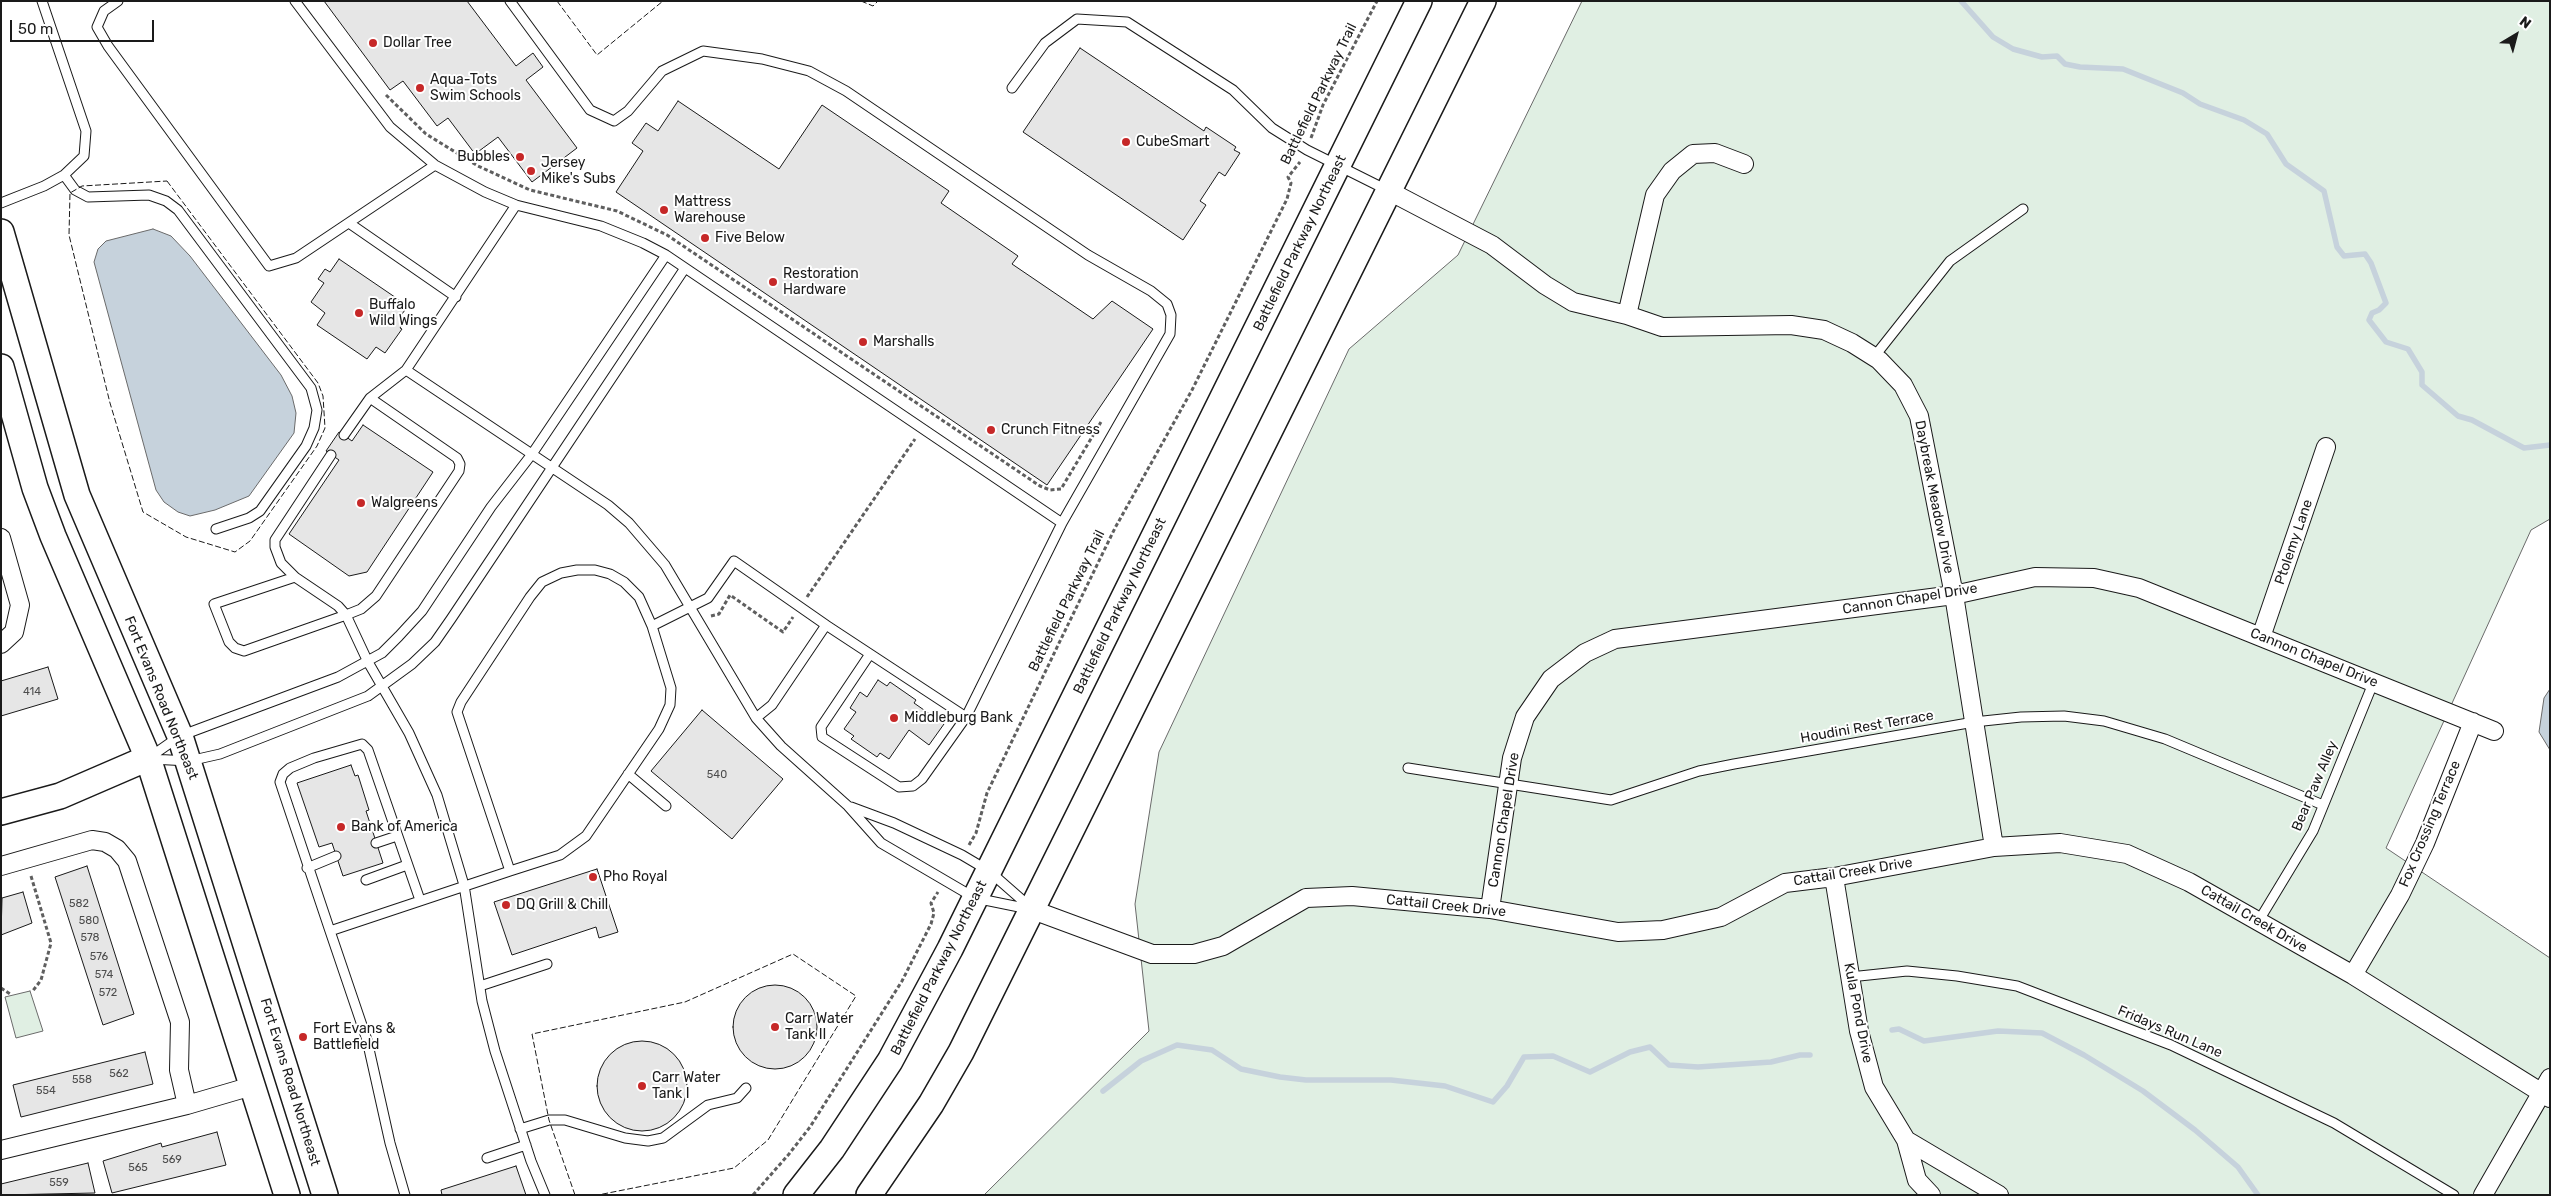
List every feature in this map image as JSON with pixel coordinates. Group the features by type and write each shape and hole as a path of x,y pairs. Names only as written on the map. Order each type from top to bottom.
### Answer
{"main road":[{"name":"Battlefield Parkway Northeast","path":"796,1195 832,1149 890,1062 976,898 1419,1"},
{"path":"869,1195 931,1104 961,1052 1483,1"},
{"name":"Fort Evans Road Northeast","path":"1,232 76,496 180,736 189,761 325,1195"},
{"path":"1,367 41,504 148,758 287,1195"},
{"path":"1,812 60,796 148,758"}],"street":[{"path":"1628,315 1655,195 1672,171 1693,154 1715,153 1744,164"},
{"name":"Daybreak Meadow Drive","path":"1389,191 1492,245 1545,285 1573,302 1628,315 1662,327 1791,325 1824,330 1852,343 1874,357 1903,385 1919,416 1954,595 1994,847"},
{"name":"Ptolemy Lane","path":"2262,637 2326,447"},
{"path":"1,538 20,605 14,632 1,644"},
{"name":"Cannon Chapel Drive","path":"1490,909 1512,758 1525,717 1551,679 1585,653 1615,639 1954,595 2035,577 2094,578 2139,588 2374,681 2494,731"},
{"name":"Fox Crossing Terrace","path":"2353,975 2400,895 2425,843 2473,722"},
{"path":"1,866 92,840 105,842 117,849 127,861 180,1022 179,1070 187,1105"},
{"name":"Cattail Creek Drive","path":"1033,910 1152,954 1194,954 1222,946 1306,898 1352,896 1490,909 1618,932 1663,930 1721,917 1785,883 1834,877 1994,847 2060,843 2127,854 2189,882 2353,975 2547,1089"},
{"name":"Kula Pond Drive","path":"1834,877 1859,1031 1874,1088 1906,1140 1917,1180 1931,1195"},
{"path":"1,1150 187,1105 252,1086"},
{"path":"2483,1195 2547,1089"},
{"name":"Kula Pond Drive","path":"1906,1140 1999,1195"}],"lane":[{"path":"1,203 44,186 64,175 84,156 86,131 42,1"},
{"path":"118,1 104,11 97,27 268,266 296,258 436,165"},
{"path":"295,1 390,127 436,165 485,192 516,205 601,226 643,243 666,255 1062,522"},
{"path":"510,1 590,110 614,121 628,111 662,70 703,51 762,58 809,71 846,91 1088,255 1151,291 1167,304 1170,315 1170,334 1062,522 966,718 922,779 913,786 899,787 822,737 821,727 870,654"},
{"path":"1012,88 1045,43 1078,19 1127,22 1234,90 1272,128 1307,150 1389,191"},
{"path":"64,175 75,190 88,197 149,195 166,202 178,210 311,388 317,410 314,428 306,446 260,511 249,518 216,529"},
{"path":"344,435 370,398 406,370 456,298 516,205"},
{"path":"1874,357 1950,261 2023,209"},
{"path":"349,223 456,298"},
{"path":"148,758 180,736 338,677 382,653 422,611 491,507 532,454 666,255"},
{"path":"148,758 189,761 220,754 360,699 382,687 412,664 435,642 685,268"},
{"path":"406,370 608,505 630,523 665,565 692,607 756,718 781,746 848,806 880,844 976,898 1033,910"},
{"path":"295,577 214,604 229,642 235,648 244,650 346,615 361,608 376,596 459,472 460,464 457,458 370,398"},
{"path":"331,454 276,540 275,547 281,563 295,577 338,606 346,615 368,662 409,733 437,795 464,886 480,986 495,1051 520,1129 545,1195"},
{"path":"652,626 708,598 734,561 966,718"},
{"path":"330,932 420,900 560,855 586,836 659,729 670,705 671,688 652,626 638,597 624,582 610,574 595,570 561,573 542,582 530,597 461,702 458,712 510,871"},
{"path":"756,718 772,704 826,625"},
{"name":"Bear Paw Alley","path":"2258,922 2313,831 2374,681"},
{"name":"Houdini Rest Terrace","path":"1408,768 1611,800 1699,771 1974,722 2030,716 2064,716 2104,721 2165,739 2323,805"},
{"path":"405,1195 390,1143 367,1040 307,868 280,782 283,774 290,768 314,758 362,744 368,750 420,900"},
{"path":"628,774 666,806"},
{"path":"848,806 894,823 989,871 1033,910"},
{"path":"376,843 397,836"},
{"path":"307,868 336,856"},
{"path":"366,880 407,865"},
{"path":"480,986 547,964"},
{"name":"Fridays Run Lane","path":"1850,978 1907,971 1957,976 2017,986 2172,1045 2316,1114 2454,1195"},
{"path":"520,1129 549,1120 565,1120 625,1138 648,1141 662,1138 708,1105 737,1098 746,1088"},
{"path":"487,1158 526,1145"}],"path":[{"name":"Battlefield Parkway Trail","path":"962,856 976,833 988,793 1065,631 1115,528 1192,390 1287,198 1290,191 1288,177 1296,170 1307,150 1323,105 1377,1"},
{"path":"700,621 715,613 719,614 730,595 783,632 932,413"},
{"path":"26,859 51,942 41,980 32,992"},
{"path":"753,1195 810,1127 902,981 931,924 934,913 931,903 945,881"},
{"path":"1,988 10,994"}],"green space":[{"path":"1582,1 2550,1 2550,519 2531,530 2386,848 2550,958 2550,1195 984,1195 1149,1031 1135,904 1159,752 1349,349 1458,255"},
{"path":"30,991 43,1031 16,1038 5,997"}],"shaded area":[{"path":"153,229 171,236 190,256 281,375 292,396 296,413 294,433 249,496 215,510 190,516 178,512 164,502 156,490 94,262 98,249 106,241"},
{"path":"2550,689 2550,750 2539,732 2544,698"}],"building":[{"path":"324,1 467,1 516,66 533,53 543,67 526,80 577,148 532,182 498,137 475,154 448,118 437,126 403,81 390,90"},
{"path":"1080,48 1204,131 1206,127 1236,147 1234,150 1240,153 1225,176 1219,172 1200,201 1206,205 1183,240 1023,132"},
{"path":"678,101 779,169 822,105 949,191 941,203 1018,256 1012,264 1093,319 1112,301 1153,329 1047,485 616,192 643,151 632,143 646,123 658,131"},
{"path":"339,259 408,306 399,318 404,322 400,328 402,329 385,353 376,347 367,359 317,325 325,313 311,302 324,283 318,279 325,269 330,272"},
{"name":"Walgreens","path":"363,425 433,472 367,572 349,576 289,534 339,460 326,451 339,432 352,441"},
{"path":"48,667 58,699 1,716 1,681"},
{"name":"Middleburg Bank","path":"878,680 887,686 890,682 916,700 914,703 944,724 929,745 909,730 889,759 880,753 877,757 851,739 854,736 844,729 856,712 850,708 860,692 867,697"},
{"path":"702,710 783,779 732,839 651,771"},
{"name":"Bank of America","path":"351,765 355,776 358,775 369,810 366,811 383,863 343,876 332,843 319,847 297,783"},
{"path":"87,866 134,1014 103,1025 55,877"},
{"path":"597,869 618,932 599,938 596,927 512,955 494,902"},
{"path":"23,892 32,923 1,935 2,898"},
{"name":"Carr Water Tank II","path":"767,985 783,985 799,992 810,1003 817,1019 814,1043 805,1057 799,1062 783,1069 767,1069 751,1062 740,1051 733,1035 733,1019 740,1003 751,992"},
{"name":"Carr Water Tank I","path":"642,1041 659,1045 674,1054 683,1069 687,1086 683,1103 674,1118 659,1127 642,1131 625,1127 610,1118 601,1103 597,1086 601,1069 610,1054 625,1045"},
{"path":"145,1052 153,1084 21,1117 13,1085"},
{"path":"217,1132 226,1165 112,1193 103,1161 161,1143 162,1147"},
{"path":"88,1163 95,1193 1,1195 1,1184"},
{"path":"516,1166 526,1195 442,1195 441,1190"}],"waterway":[{"path":"1961,1 1993,37 2013,49 2042,57 2057,56 2065,64 2080,67 2123,69 2183,93 2200,104 2244,120 2267,134 2286,164 2324,191 2337,247 2344,256 2365,254 2371,263 2386,303 2379,310 2372,313 2369,320 2386,342 2408,349 2422,372 2422,385 2458,416 2472,420 2524,448 2550,445"},
{"path":"1892,1030 1899,1029 1924,1041 1998,1031 2042,1033 2084,1055 2143,1091 2195,1130 2238,1167 2258,1195"},
{"path":"1103,1091 1141,1061 1177,1045 1212,1050 1241,1069 1280,1077 1306,1080 1391,1080 1445,1086 1493,1102 1507,1086 1524,1057 1553,1056 1590,1072 1630,1052 1650,1047 1669,1065 1698,1067 1771,1062 1800,1055 1810,1055"}],"fence":[{"path":"557,1 597,55 663,1"},
{"path":"861,1 873,6 878,1"},
{"path":"167,181 318,383 323,396 325,428 317,446 250,541 235,552 186,537 143,512 110,403 69,235 70,193 82,186 167,181"},
{"path":"575,1195 549,1120 532,1034 685,1002 793,954 856,996 768,1140 734,1168 598,1195"}],"place":[{"name":"Dollar Tree","path":"373,43"},
{"name":"Aqua-Tots Swim Schools","path":"420,88"},
{"name":"CubeSmart","path":"1126,142"},
{"name":"Bubbles","path":"520,157"},
{"name":"Jersey Mike's Subs","path":"531,171"},
{"name":"Mattress Warehouse","path":"664,210"},
{"name":"Five Below","path":"705,238"},
{"name":"Restoration Hardware","path":"773,282"},
{"name":"Buffalo Wild Wings","path":"359,313"},
{"name":"Marshalls","path":"863,342"},
{"name":"Crunch Fitness","path":"991,430"},
{"name":"Walgreens","path":"361,503"},
{"name":"Middleburg Bank","path":"894,718"},
{"name":"Bank of America","path":"341,827"},
{"name":"Pho Royal","path":"593,877"},
{"name":"DQ Grill & Chill","path":"506,905"},
{"name":"Carr Water Tank II","path":"775,1027"},
{"name":"Fort Evans & Battlefield","path":"303,1037"},
{"name":"Carr Water Tank I","path":"642,1086"}]}
